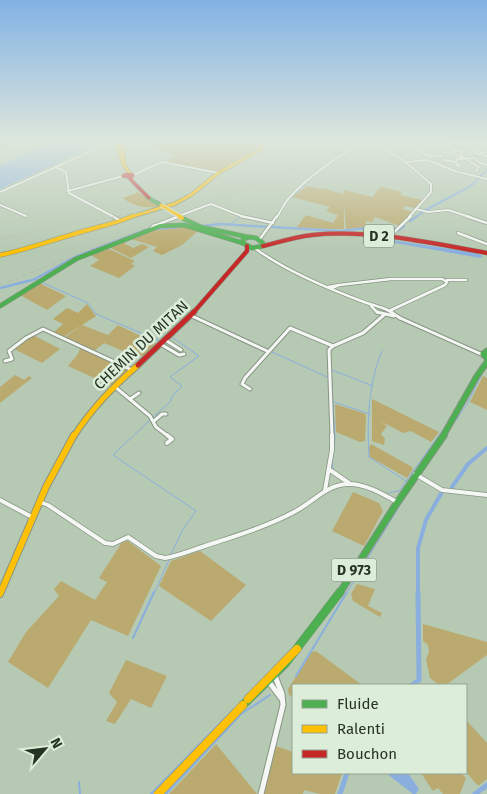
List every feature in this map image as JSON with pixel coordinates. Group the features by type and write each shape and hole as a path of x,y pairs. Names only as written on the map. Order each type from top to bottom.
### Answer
{"main road":[{"name":"D 2","path":"129,178 133,184 149,198 182,218 201,227 231,233 253,243 274,244 311,234 355,234 394,238 487,253"},
{"path":"0,255 122,222 140,213 170,205 185,198 212,178"},
{"path":"0,306 76,259 168,224 184,225 236,242 253,243"},
{"name":"CHEMIN DU MITAN","path":"0,594 33,517 70,442 95,406 114,386 164,343 218,290 253,243"},
{"name":"D 973","path":"268,681 293,658 331,606 415,474 460,411 486,357"},
{"name":"D 973","path":"158,794 308,637"}],"street":[{"path":"0,192 31,178"},
{"path":"67,178 68,191"},
{"path":"68,191 120,178"},
{"name":"CHEMIN DU MITAN","path":"253,243 273,223 290,198 311,178"},
{"path":"390,236 412,216 432,188 425,178"},
{"path":"68,191 122,222"},
{"path":"151,229 153,226 211,204 249,219 273,223"},
{"path":"1,206 26,216"},
{"path":"416,209 428,212 448,210 487,223"},
{"path":"458,233 487,244"},
{"path":"253,243 275,263 366,304 377,311 387,312"},
{"path":"330,288 339,285 400,278 447,282"},
{"path":"325,490 330,469 332,429 329,350 332,346 363,333 387,312 397,306 447,282 466,280"},
{"path":"366,304 379,306 387,312 486,357"},
{"path":"377,320 379,306"},
{"path":"192,316 267,351"},
{"path":"250,388 242,384 243,382 267,351 290,328 332,346"},
{"path":"5,361 12,359 9,351 42,329 132,370"},
{"path":"164,343 181,350"},
{"path":"164,343 179,355 184,354"},
{"path":"114,386 148,413 156,427 172,439 167,443"},
{"path":"130,399 139,393"},
{"path":"154,421 162,414 166,414"},
{"path":"330,469 338,477 350,484 384,495 397,502"},
{"path":"415,474 442,490 487,495"},
{"path":"40,502 105,543 113,544 128,537 156,556 165,558 247,532 294,512 325,490 350,484"},
{"path":"0,500 33,517"},
{"path":"261,794 283,705 282,694 275,676 286,663 288,657"},
{"path":"268,681 282,699"}],"shaded area":[{"path":"307,186 323,188 343,194 344,190 373,197 377,190 382,187 402,192 400,195 422,200 415,208 404,206 403,209 413,212 400,226 375,217 372,222 366,221 365,228 346,230 344,205 344,229 296,228 306,215 333,223 338,215 326,211 330,207 292,197"},
{"path":"136,191 161,206 141,206 123,198 136,193"},
{"path":"179,227 198,231 182,245 162,255 153,251 157,247 131,239 153,230"},
{"path":"122,242 133,248 142,244 149,247 131,258 109,247"},
{"path":"109,249 135,261 131,264 135,266 119,278 90,266 99,260 91,255"},
{"path":"39,283 66,296 47,310 20,295"},
{"path":"87,304 96,316 62,338 52,334 63,324 53,319 67,308 78,313"},
{"path":"82,325 108,335 118,325 157,344 144,357 135,352 132,355 104,343 93,352 63,339"},
{"path":"33,335 60,349 42,363 12,348"},
{"path":"80,348 130,370 112,386 68,366 78,354"},
{"path":"15,375 24,380 29,376 32,378 0,403 0,387"},
{"path":"483,376 487,378 487,410 470,402"},
{"path":"372,399 439,432 431,442 411,431 403,433 380,421 387,426 381,434 385,439 384,445 372,441"},
{"path":"335,404 366,414 365,441 360,442 336,432"},
{"path":"371,444 412,467 413,469 407,478 370,457 369,447"},
{"path":"353,492 379,503 383,511 364,546 332,531"},
{"path":"128,541 161,566 128,636 91,620 48,688 8,662 26,632 59,596 54,589 61,581 95,600 107,582 99,578 122,542"},
{"path":"200,551 246,585 211,621 159,586 171,561"},
{"path":"357,584 375,589 368,606 382,613 380,617 353,601 351,594"},
{"path":"423,624 487,642 487,655 447,684 438,684 430,678 426,659 429,652 428,645 423,641"},
{"path":"316,651 361,684 292,684 292,696 289,695 288,689 312,652"},
{"path":"126,660 167,676 151,708 131,699 115,724 106,721 117,702 109,693"},
{"path":"467,721 487,743 487,779 478,786 467,773"},
{"path":"216,744 257,794 169,794"},
{"path":"276,746 292,752 292,774 342,774 335,794 320,794 304,790 303,794 263,794"},
{"path":"422,774 462,774 466,778 460,794 443,794 438,788 433,791"}],"water":[{"path":"0,178 24,178 0,189"},
{"path":"392,240 477,253 483,256 480,258 389,242"},
{"path":"387,774 409,774 419,789 416,794 413,794"}],"waterway":[{"path":"291,198 312,178"},
{"path":"473,184 479,178"},
{"path":"464,190 472,185"},
{"path":"424,211 463,190"},
{"path":"416,217 423,212"},
{"path":"410,221 417,216"},
{"path":"229,225 240,217"},
{"path":"202,226 221,224 269,227"},
{"path":"272,227 340,231 383,226 396,229"},
{"path":"399,230 404,226"},
{"path":"154,229 178,227"},
{"path":"33,280 75,257 146,230"},
{"path":"0,288 32,280"},
{"path":"41,282 88,303 96,314 162,342"},
{"path":"153,417 170,402 173,395 182,386 170,377 199,356 173,338"},
{"path":"270,351 327,377"},
{"path":"372,386 382,351"},
{"path":"471,384 481,365"},
{"path":"331,369 335,439 332,464 334,471"},
{"path":"332,370 372,386"},
{"path":"440,444 467,404 483,372"},
{"path":"369,414 372,386"},
{"path":"334,402 369,414"},
{"path":"369,414 369,457 406,481"},
{"path":"150,420 113,455 196,511 183,529 170,556"},
{"path":"387,493 399,491 447,424"},
{"path":"452,487 468,464 487,448"},
{"path":"346,594 408,492"},
{"path":"418,592 418,548 426,520 442,492"},
{"path":"154,594 169,560"},
{"path":"133,638 154,592"},
{"path":"296,676 347,592"},
{"path":"413,684 419,680 418,592"},
{"path":"166,794 241,714 270,695"},
{"path":"151,794 234,709"},
{"path":"340,794 347,774"},
{"path":"79,782 80,794"},
{"path":"475,794 487,785"}],"railway":[{"path":"0,285 271,178"},
{"path":"0,239 70,224 187,205"}],"traffic: fast":[{"path":"147,197 161,205"},
{"path":"182,218 201,227 248,237"},
{"path":"0,306 76,259 160,226 184,225 243,243"},
{"path":"250,237 256,238 263,243 263,246 252,248 243,243 243,239 250,237"},
{"path":"487,351 483,354 487,358"},
{"path":"242,706 265,686 304,642 322,618 453,421 477,376 487,362"}],"traffic: slow":[{"path":"0,255 28,249 76,233 112,225 140,213 174,204 191,195 212,178"},
{"path":"161,205 182,218"},
{"path":"0,594 33,514 60,460 75,435 91,411 109,390 138,365"},
{"path":"248,699 297,649"},
{"path":"158,794 243,705"}],"traffic: jam":[{"path":"131,178 149,198"},
{"path":"263,246 312,235 356,234 400,238 487,253"},
{"path":"138,365 182,325 208,297 247,251 247,246"}]}
